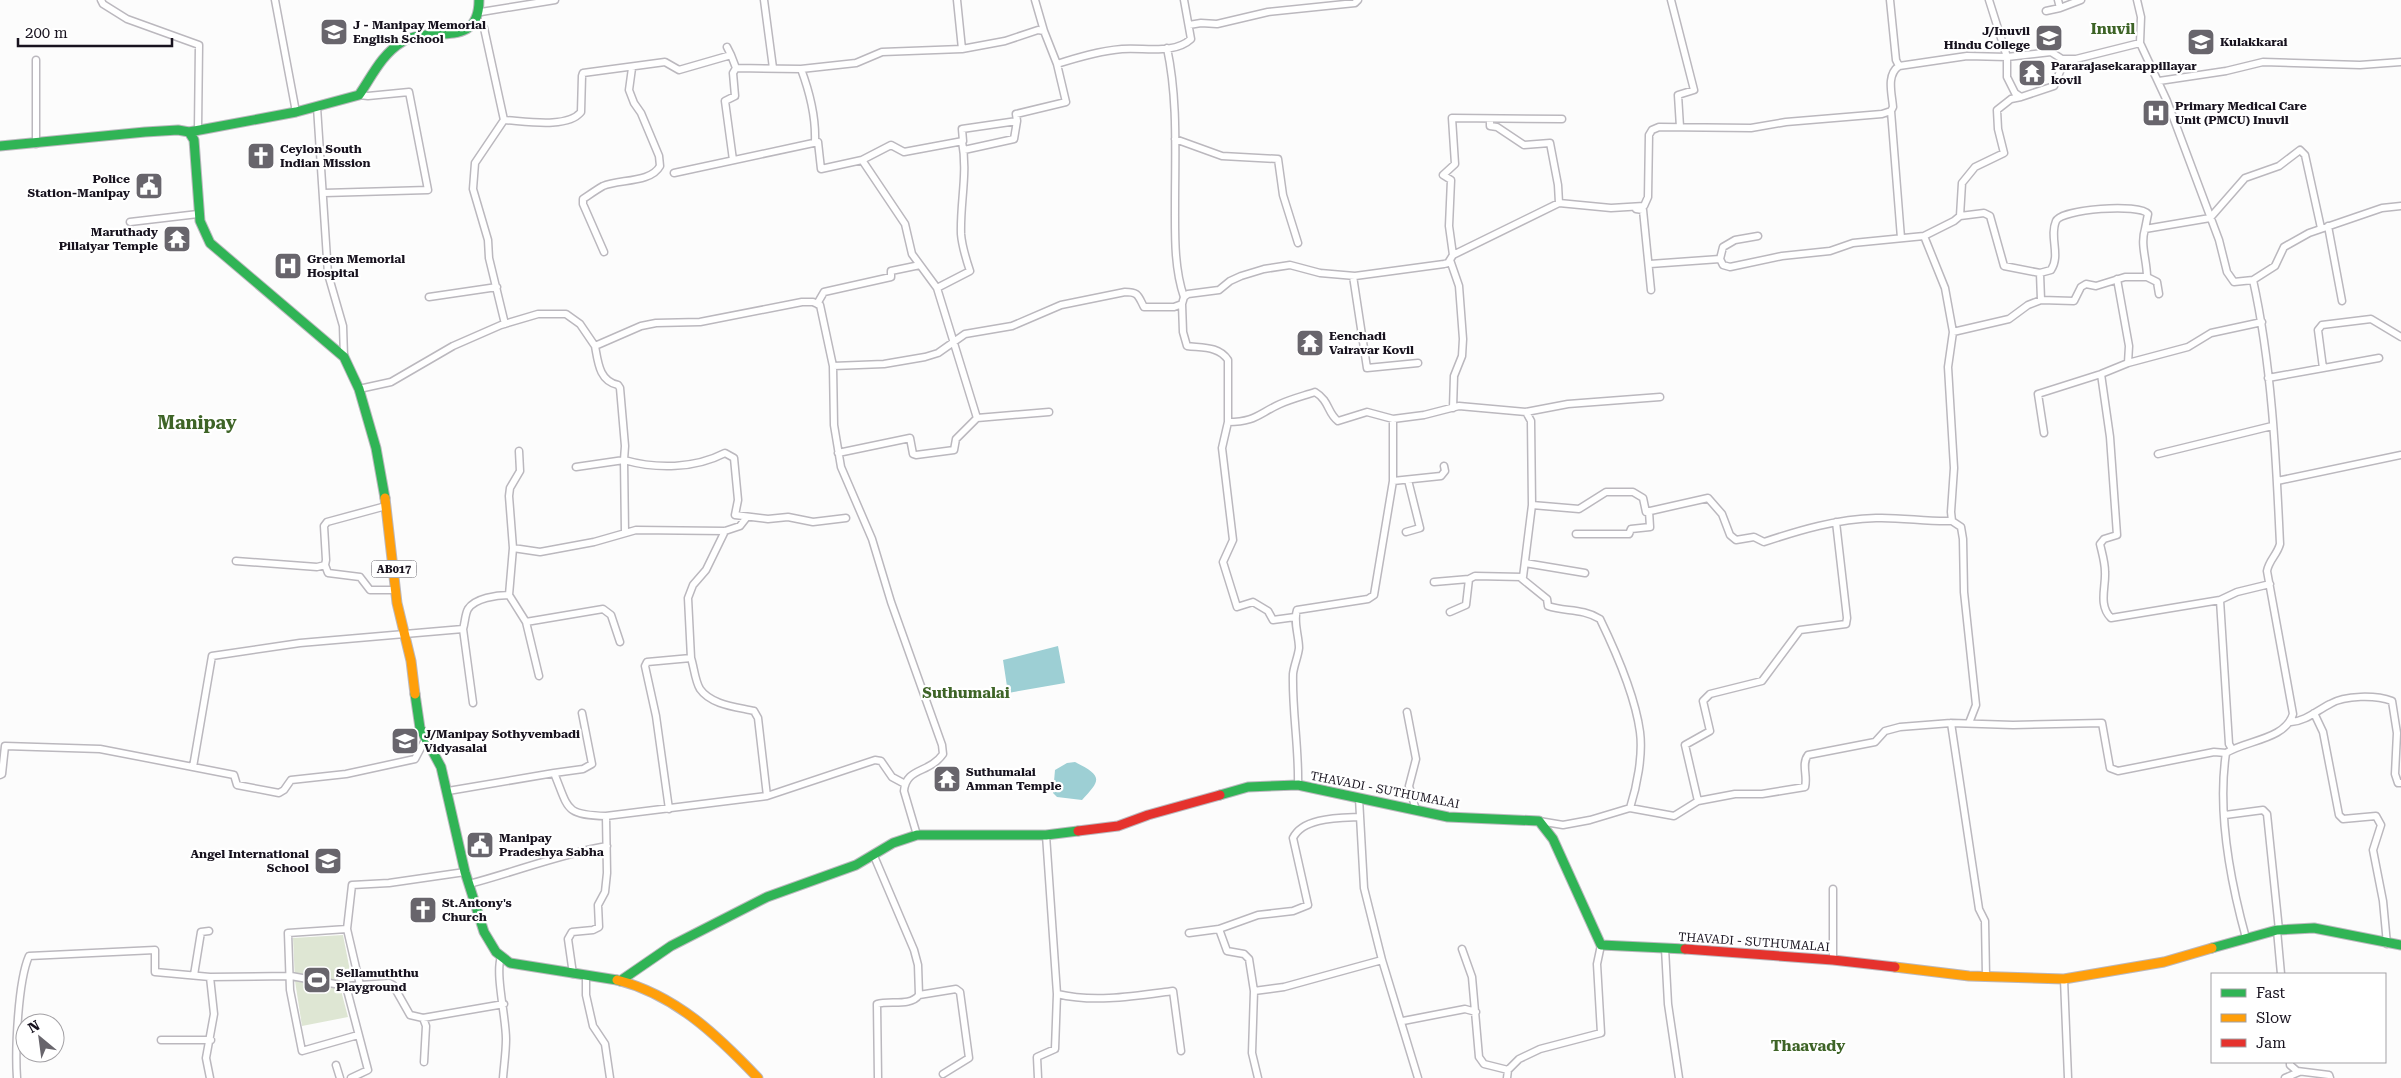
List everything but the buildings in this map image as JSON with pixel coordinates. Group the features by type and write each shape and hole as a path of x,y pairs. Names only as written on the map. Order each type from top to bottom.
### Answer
{"main road":[{"path":"0,146 146,132 194,131 296,112 360,95 390,50 409,38 448,35 468,28 479,16 479,0"},
{"name":"AB017","path":"194,131 198,214 210,243 344,357 359,389 376,448 386,506 396,590 411,661 420,728 441,767 465,872 484,932 501,957"},
{"name":"THAVADI - SUTHUMALAI","path":"620,981 671,946 768,896 856,865 874,856 893,842 917,835 1046,835 1118,826 1148,815 1248,787 1298,785 1448,817 1540,821"},
{"path":"1540,821 1553,839 1601,945"},
{"name":"THAVADI - SUTHUMALAI","path":"1601,945 1833,960 1986,976 2064,979 2164,962 2278,930 2314,928 2387,944 2401,945"},
{"path":"501,957 510,963 620,981 658,995 691,1016 724,1042 758,1078"}],"street":[{"path":"101,0 103,4 127,20 199,45 194,131"},
{"path":"275,0 296,112"},
{"path":"505,324 489,258 488,240 473,189 475,163 504,120 484,28 479,16 555,0"},
{"path":"764,0 773,68"},
{"path":"956,0 962,49"},
{"path":"964,150 1014,139 1017,121 1016,114 1066,102 1057,64 1044,31 1035,0"},
{"path":"1057,64 1086,54 1167,48 1187,42 1191,39 1184,0"},
{"path":"1189,25 1201,23 1217,24 1268,12 1355,3 1358,0"},
{"path":"1671,0 1694,90 1678,95 1680,127"},
{"path":"1890,0 1896,60 1899,66"},
{"path":"1989,0 2007,58 2007,77 2015,92 2021,97"},
{"path":"2058,0 2060,8"},
{"path":"2046,11 2081,0"},
{"path":"2137,0 2141,17 2140,43 2159,81 2219,240 2230,278 2238,283 2253,280 2275,266 2284,247 2324,227 2382,208 2401,206"},
{"path":"736,68 801,69 856,63 882,52 962,49 1005,41 1038,30 1044,31"},
{"path":"1901,238 1891,111 1893,107 1891,75 1894,69 1899,66 1967,56 2007,58 2051,52 2062,59 2095,56 2140,43"},
{"path":"727,47 736,68"},
{"path":"1167,48 1174,80 1175,232 1179,282 1184,297 1182,304 1183,332 1187,346 1218,350 1223,352 1228,360 1228,422 1222,448 1233,540 1223,562 1237,607 1253,602 1268,611 1274,620 1295,616"},
{"path":"504,120 553,123 578,116 581,112 583,73 632,68 665,62 679,70 731,55"},
{"path":"1960,216 1962,183 1975,167 2004,153 1998,129 1997,110 2010,99 2054,86 2062,70 2062,59"},
{"path":"36,60 36,144"},
{"path":"2159,81 2226,71 2263,62 2360,65 2401,62"},
{"path":"604,252 583,199 603,186 647,176 657,171 660,166 659,156 642,113 634,103 629,90 632,68"},
{"path":"733,160 725,101 735,96 733,73 736,68"},
{"path":"801,69 808,87 816,122 816,142 818,142 821,169 862,160 891,145 904,152 962,142"},
{"path":"324,193 428,190 409,92 360,95"},
{"path":"317,107 328,274 343,326 344,357"},
{"path":"1635,208 1644,206 1648,197 1649,135 1652,130 1659,127 1751,128 1786,122 1882,114 1891,111"},
{"path":"1453,408 1454,376 1462,356 1463,339 1458,286 1452,257 1449,226 1451,180 1443,175 1455,164 1452,118 1562,119"},
{"path":"1490,118 1490,126 1497,127 1524,145 1550,144 1560,203"},
{"path":"937,288 970,271 963,248 961,233 966,179 962,129 1017,121"},
{"path":"1175,139 1222,156 1278,158 1283,195 1298,243"},
{"path":"674,173 816,142"},
{"path":"2145,229 2210,218 2245,178 2279,166 2300,150 2304,155 2342,301"},
{"path":"862,160 905,224 912,254 937,288 977,418"},
{"path":"1184,297 1188,294 1219,290 1230,281 1264,269 1290,265 1320,273 1353,276 1444,264 1452,257 1560,203 1643,210 1650,264 1651,290"},
{"path":"1758,236 1735,240 1723,247 1720,259 1723,265 1730,267 1782,256 1830,251 1852,243 1924,236 1960,216 1988,214 2004,266 2040,273 2052,270 2056,263 2053,231 2056,221 2063,215 2097,210 2142,210 2148,214 2142,244 2147,263 2147,277"},
{"path":"130,222 198,214"},
{"path":"1924,236 1945,288 1953,332 1948,367 1954,468 1950,512 1952,521"},
{"path":"1650,264 1720,259"},
{"path":"817,304 824,292 891,277 891,272 920,265"},
{"path":"2040,273 2041,300"},
{"path":"1353,276 1367,368 1418,363"},
{"path":"1953,332 2009,318 2028,305 2041,300 2074,301 2083,286 2096,286 2117,279 2147,277 2157,282 2158,294"},
{"path":"2117,279 2129,346 2128,362"},
{"path":"2253,280 2262,322 2277,481 2280,544 2278,554 2269,562 2267,571 2293,714 2291,722"},
{"path":"429,297 497,288"},
{"path":"833,366 843,368 884,364 925,357 938,353 953,341 977,331 1025,322 1048,309 1061,305 1125,292 1135,292 1140,295 1144,306 1174,307 1182,304"},
{"path":"595,346 641,326 708,321 802,302 817,304"},
{"path":"817,304 823,314 833,366 834,425 838,453 844,474 872,539 891,602 942,745 943,754 939,760 932,767 909,775 905,784 904,791 917,835"},
{"path":"359,389 391,382 453,346 505,324 538,314 566,314 580,324 595,346 599,366 605,379 609,383 618,385 620,388 625,446 625,532"},
{"path":"2323,368 2318,330 2322,325 2371,319 2401,337"},
{"path":"2044,433 2038,394 2101,374 2128,362 2188,347 2211,332 2262,322"},
{"path":"2268,378 2379,358"},
{"path":"2101,374 2110,437 2117,534 2104,539 2100,544 2105,573 2103,587 2106,613 2111,618 2220,600 2237,592 2270,584"},
{"path":"1228,422 1243,422 1265,414 1279,405 1315,392 1324,398 1334,418 1338,421 1366,412 1393,419 1424,415 1459,406 1526,412 1568,404 1660,397"},
{"path":"838,453 910,438 914,454 916,455 954,450 956,439 977,418 1049,412"},
{"path":"1521,578 1525,563 1532,505 1530,421 1526,412"},
{"path":"1298,785 1299,756 1293,672 1298,652 1299,635 1295,616 1297,610 1368,599 1374,595 1393,481 1393,419"},
{"path":"2158,454 2272,426"},
{"path":"519,451 520,471 510,488 513,548 509,594 526,622 539,676"},
{"path":"576,467 624,460 646,466 675,466 713,459 725,452 734,458 738,500 735,515 768,519 788,518 813,522 846,518"},
{"path":"2277,481 2401,455"},
{"path":"1393,481 1441,476 1445,471 1444,466"},
{"path":"1406,532 1420,528 1408,480"},
{"path":"1532,505 1579,509 1606,492 1633,492 1644,498 1646,512 1708,498 1722,514 1730,535 1736,540 1754,538 1764,542 1802,529 1836,522 1877,518 1919,522 1952,521 1961,527 1964,540 1964,592 1976,705 1969,723"},
{"path":"386,506 327,522 324,526 325,565 328,573 360,577 370,590 396,590"},
{"path":"1576,534 1629,534 1631,529 1650,527 1649,511"},
{"path":"513,548 540,552 594,542 625,532 725,531 740,526 747,516"},
{"path":"1698,801 1685,745 1710,731 1703,701 1710,694 1762,681 1800,630 1846,624 1847,618 1836,522"},
{"path":"725,531 706,570 693,585 688,598 692,658 699,688 710,698 724,704 754,711 758,718 767,796"},
{"path":"236,561 300,567 325,565"},
{"path":"1525,563 1585,573"},
{"path":"1434,582 1469,579 1475,576 1521,578 1547,599 1548,606 1566,608 1593,615 1600,619 1622,667 1640,732 1640,754 1630,808"},
{"path":"1450,612 1466,605 1469,579"},
{"path":"473,703 463,629 468,610 475,603 499,595 509,594"},
{"path":"2220,600 2229,744 2224,767 2226,839 2232,887 2246,938"},
{"path":"526,622 603,608 611,615 620,642"},
{"path":"193,766 212,656 300,643 463,629"},
{"path":"668,809 656,716 645,666 648,662 656,660 692,658"},
{"path":"1540,821 1563,826 1630,808 1674,816 1698,801 1735,794 1762,794 1805,787 1807,780 1804,760 1808,755 1875,742 1885,731 1900,727 1951,723 2013,725 2102,722 2110,768 2118,771 2214,752 2229,751 2262,739 2291,722 2301,721 2332,702 2383,697 2392,701 2398,734 2395,774 2398,783 2401,783"},
{"path":"1407,712 1416,759 1409,786 1416,810"},
{"path":"448,791 583,769 592,764 582,713"},
{"path":"2314,713 2323,732 2339,815 2342,819 2376,816 2381,825 2373,850 2383,901 2387,944"},
{"path":"1951,723 1979,909 1985,921 1986,976"},
{"path":"0,775 2,774 5,746 100,749 234,775 237,785 280,793 291,780 346,774 415,759 425,740"},
{"path":"554,773 570,810 580,816 606,816 767,796 875,760 880,761 892,777 905,784"},
{"path":"1359,798 1364,888 1382,960 1403,1021 1418,1078"},
{"path":"2225,814 2263,810 2267,814 2281,973"},
{"path":"573,974 568,938 572,932 593,930 599,927 598,905 605,892 607,873 606,816"},
{"path":"1189,933 1218,929 1258,915 1293,910 1308,905 1293,838 1296,832 1306,825 1360,817"},
{"path":"1038,1078 1035,1061 1037,1057 1055,1049 1057,994 1046,835"},
{"path":"469,884 502,876 581,850 607,846"},
{"path":"874,856 914,950 918,964 919,994"},
{"path":"360,985 347,929 352,885 389,884 465,872"},
{"path":"1833,889 1833,960"},
{"path":"347,929 288,933 290,990 302,1051 358,1035"},
{"path":"1218,929 1227,951 1244,954 1249,959 1254,992 1252,1054 1258,1078"},
{"path":"194,975 201,932 209,931"},
{"path":"1507,1078 1508,1070 1519,1059 1540,1049 1601,1033 1597,964 1601,945"},
{"path":"1666,948 1668,1004 1679,1078"},
{"path":"1462,949 1472,977 1480,1060 1484,1064 1508,1070"},
{"path":"17,1078 20,1010 25,964 29,956 155,950 155,972 210,976 291,976 346,986 389,983 394,985 410,1014 423,1018 504,1004"},
{"path":"501,957 498,966 504,1004 506,1039 503,1078"},
{"path":"1254,992 1284,987 1382,960"},
{"path":"210,976 214,1007 211,1040 206,1058 210,1078"},
{"path":"586,976 586,995 593,1026 604,1044 610,1078"},
{"path":"2064,979 2068,1078"},
{"path":"346,986 368,1070 350,1078"},
{"path":"878,1078 877,1004 907,1002 916,998 919,994 956,989 960,992 968,1058 943,1074"},
{"path":"1057,994 1071,997 1125,997 1173,990 1181,1051"},
{"path":"1403,1021 1465,1009 1476,1012"},
{"path":"423,1018 426,1026 424,1062"},
{"path":"161,1040 211,1040"},
{"path":"2290,1063 2299,1072"},
{"path":"336,1065 340,1078"},
{"path":"2285,1078 2299,1072 2329,1074 2330,1078"}],"green space":[{"name":"Sellamuththu Playground","path":"343,935 351,976 338,979 348,1017 302,1026 295,981 293,938"}],"water":[{"path":"1058,646 1065,683 1008,693 1003,660"},
{"path":"1075,762 1095,775 1096,783 1082,800 1057,797 1053,793 1055,770 1067,763"}],"traffic: fast":[{"path":"189,132 296,112 359,95 378,66 402,42 414,37 462,31 471,26 477,16 479,0"},
{"path":"0,146 145,132 178,130 189,132 194,140 200,221 210,243 344,357 359,389 376,448 385,498"},
{"path":"415,694 420,728 441,767 465,872 484,932 496,952 510,963 617,980"},
{"path":"1220,795 1248,787 1298,785 1448,817 1539,821 1553,839 1601,945 1685,949"},
{"path":"620,981 671,946 767,897 856,865 893,843 917,835 1046,835 1078,831"},
{"path":"2212,948 2277,930 2314,928 2401,945"}],"traffic: slow":[{"path":"385,498 397,603 411,661 415,694"},
{"path":"1895,967 1969,976 2064,979 2164,962 2212,948"},
{"path":"617,980 658,996 695,1019 758,1078"}],"traffic: jam":[{"path":"1078,831 1118,826 1148,815 1220,795"},
{"path":"1685,949 1833,960 1895,967"}],"place":[{"name":"J - Manipay Memorial English School","path":"334,32"},
{"name":"J/Inuvil Hindu College","path":"2049,38"},
{"name":"Kulakkarai","path":"2201,42"},
{"name":"Pararajasekarappillayar kovil","path":"2032,73"},
{"name":"Primary Medical Care Unit (PMCU) Inuvil","path":"2156,113"},
{"name":"Ceylon South Indian Mission","path":"261,156"},
{"name":"Police Station-Manipay","path":"149,186"},
{"name":"Maruthady Pillaiyar Temple","path":"177,239"},
{"name":"Green Memorial Hospital","path":"288,266"},
{"name":"Eenchadi Vairavar Kovil","path":"1310,343"},
{"name":"J/Manipay Sothyvembadi Vidyasalai","path":"405,741"},
{"name":"Suthumalai Amman Temple","path":"947,779"},
{"name":"Manipay Pradeshya Sabha","path":"480,845"},
{"name":"Angel International School","path":"328,861"},
{"name":"St.Antony's Church","path":"423,910"},
{"name":"Sellamuththu Playground","path":"317,980"}],"district":[{"name":"Inuvil","path":"2113,29"},
{"name":"Manipay","path":"197,422"},
{"name":"Suthumalai","path":"966,693"},
{"name":"Thaavady","path":"1808,1046"}]}
